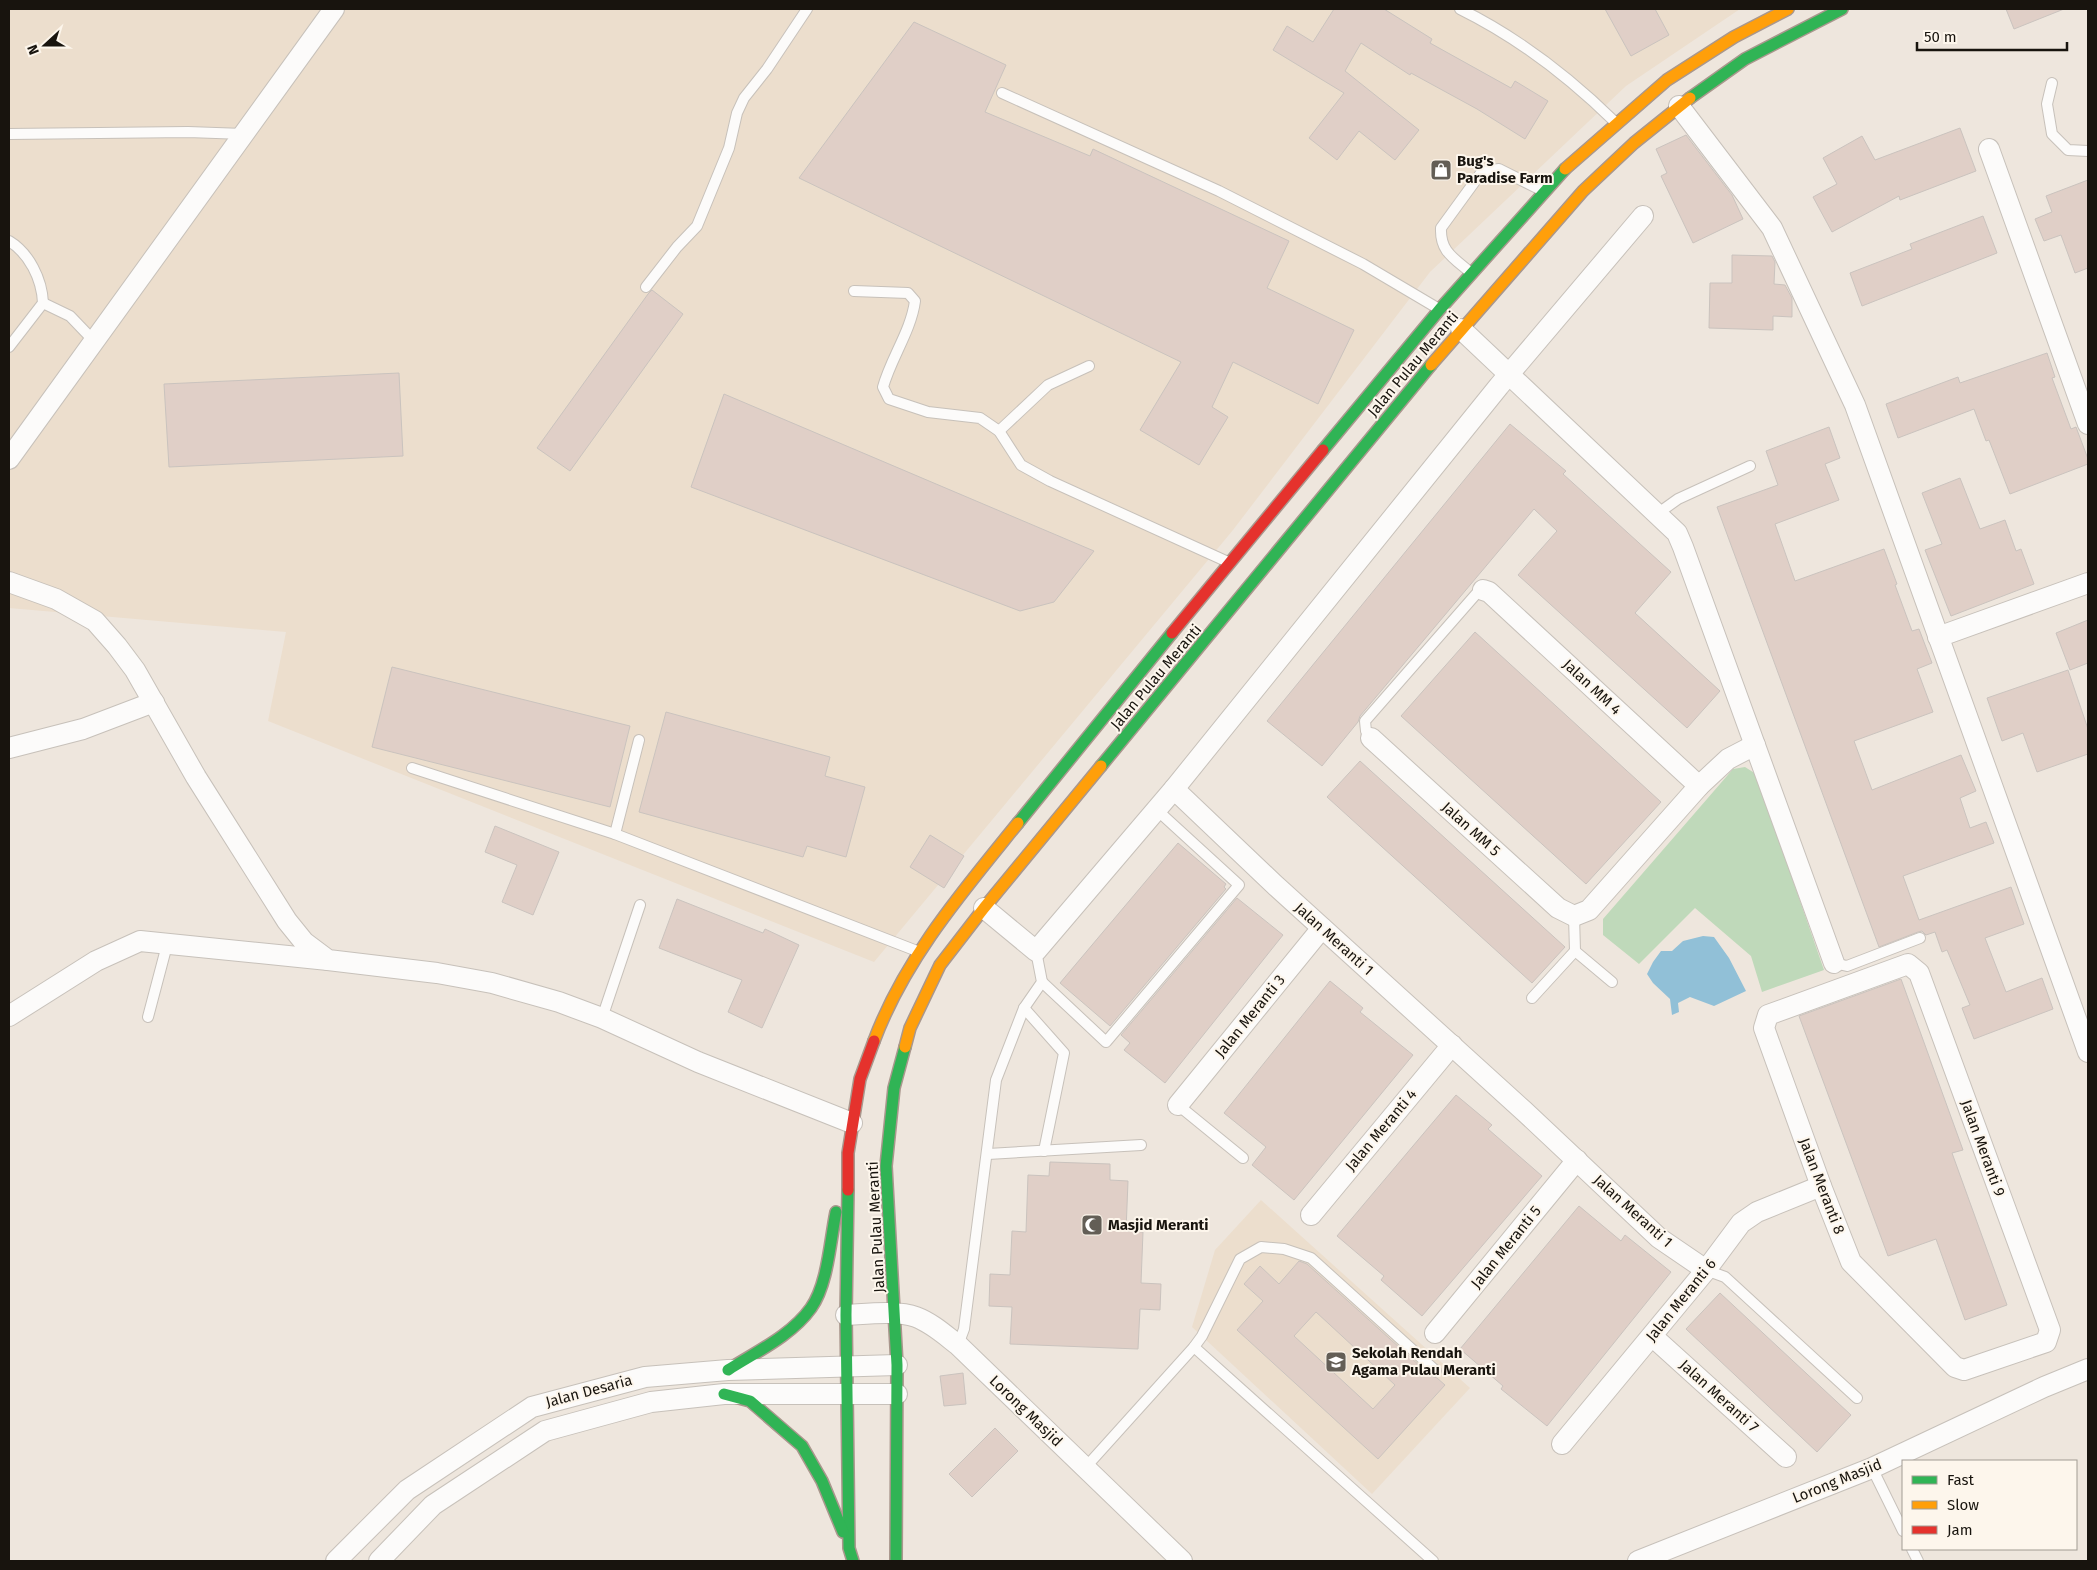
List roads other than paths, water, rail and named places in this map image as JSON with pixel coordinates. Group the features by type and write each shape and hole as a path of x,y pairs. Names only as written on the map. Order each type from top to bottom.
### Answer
{"main road":[{"name":"Jalan Pulau Meranti","path":"853,1561 849,1548 846,1315 848,1153 860,1079 885,1011 918,952 962,892 1229,562 1440,309 1562,171 1667,80 1734,37 1788,9"},
{"name":"Jalan Pulau Meranti","path":"896,1561 898,1394 896,1314 886,1166 894,1088 910,1028 940,965 984,908 1461,329 1583,191 1634,142 1679,106 1745,59 1842,9"},
{"path":"728,1370 778,1338 812,1307 821,1282 848,1153"},
{"path":"724,1394 750,1402 802,1446 822,1481 849,1548"}],"street":[{"path":"9,459 334,9"},
{"path":"1679,106 1772,228 1854,405 2088,1052"},
{"path":"1989,149 2088,424"},
{"path":"984,908 1036,951 1174,789 1508,375 1643,216"},
{"path":"1461,329 1677,533 1834,963"},
{"path":"9,582 56,599 95,621 134,670 196,777 287,920 304,942 328,960"},
{"path":"1938,638 2088,583"},
{"name":"Jalan MM 4","path":"1482,590 1489,592 1699,786"},
{"path":"9,748 83,729 154,702"},
{"name":"Jalan MM 5","path":"1371,738 1558,908 1574,916"},
{"path":"1574,916 1588,910 1699,786 1728,759 1755,745"},
{"name":"Jalan Meranti 1","path":"1174,789 1322,928 1452,1045 1660,1238 1706,1270"},
{"name":"Jalan Meranti 3","path":"1178,1105 1322,928"},
{"path":"9,1016 96,961 140,942 409,969 492,983 559,1002 602,1018 698,1062 852,1123"},
{"name":"Jalan Meranti 9","path":"1838,989 1908,964 1919,973 2050,1330 2046,1342 1981,1365"},
{"name":"Jalan Meranti 8","path":"1838,989 1768,1015 1764,1028 1821,1186 1851,1262 1955,1367 1964,1370 1981,1365"},
{"name":"Jalan Meranti 4","path":"1311,1215 1452,1045"},
{"name":"Jalan Meranti 5","path":"1435,1333 1577,1160"},
{"name":"Jalan Meranti 6","path":"1562,1444 1706,1270 1741,1223 1757,1212 1821,1186"},
{"name":"Lorong Masjid","path":"846,1315 896,1314 915,1316 931,1325 958,1345 1182,1561"},
{"name":"Jalan Meranti 7","path":"1652,1336 1786,1457"},
{"name":"Jalan Desaria","path":"336,1561 407,1490 532,1407 645,1377 728,1370 897,1365"},
{"name":"Lorong Masjid","path":"1638,1561 1872,1468 2044,1387 2088,1369"},
{"name":"Jalan Desaria","path":"379,1561 433,1504 545,1431 651,1402 724,1394 898,1394"}],"lane":[{"path":"646,287 677,247 697,226 729,148 737,112 744,98 768,69 807,9"},
{"path":"1460,9 1539,54 1616,123"},
{"path":"2052,83 2047,104 2052,134 2068,150 2088,151"},
{"path":"1002,93 1219,191 1363,264 1440,309"},
{"path":"9,134 188,132 244,134"},
{"path":"1472,274 1443,248 1440,238 1441,228 1481,173 1499,169 1544,191"},
{"path":"9,241 24,253 33,267 39,282 43,303 9,347"},
{"path":"854,292 908,293 915,301 913,314 883,387 889,399 928,412 980,418 999,431 1021,465 1050,481 1229,562"},
{"path":"43,303 70,316 94,341"},
{"path":"999,431 1048,385 1089,366"},
{"path":"1657,514 1678,499 1750,466"},
{"path":"1371,738 1366,731 1365,721 1477,593 1482,590"},
{"path":"615,834 639,740"},
{"path":"412,768 615,834 918,952"},
{"path":"1036,951 1042,982 1106,1042 1238,885 1156,810"},
{"path":"602,1018 640,905"},
{"path":"1532,998 1575,951 1574,916"},
{"path":"1834,963 1847,966 1920,938"},
{"path":"148,1018 168,945"},
{"path":"1575,951 1612,982"},
{"path":"958,1345 964,1329 996,1080 1024,1008 1042,982"},
{"path":"1024,1008 1064,1053 1044,1151"},
{"path":"1178,1105 1243,1158"},
{"path":"988,1154 1141,1146"},
{"path":"1085,1468 1194,1347 1202,1336 1240,1259 1261,1247 1284,1249 1311,1258 1436,1371"},
{"path":"1706,1270 1725,1277 1858,1398"},
{"path":"1194,1347 1433,1561"},
{"path":"1872,1468 1902,1529"}],"water":[{"path":"1703,936 1714,937 1729,958 1746,991 1714,1006 1690,997 1678,1003 1679,1012 1672,1015 1670,999 1653,983 1647,974 1661,951 1672,951 1683,941"}],"place":[{"name":"Bug's Paradise Farm","path":"1441,170"},
{"name":"Masjid Meranti","path":"1092,1225"},
{"name":"Sekolah Rendah Agama Pulau Meranti","path":"1336,1362"}]}
